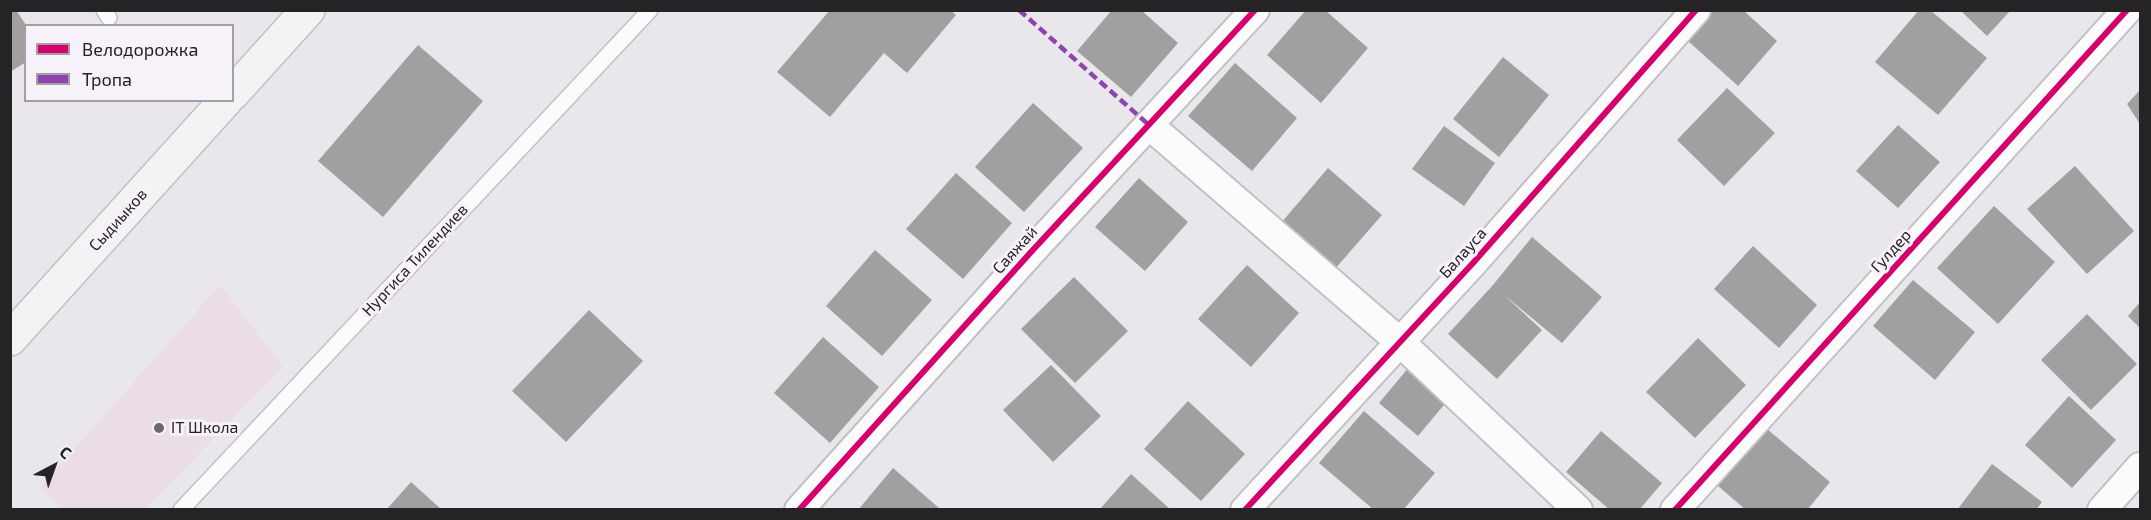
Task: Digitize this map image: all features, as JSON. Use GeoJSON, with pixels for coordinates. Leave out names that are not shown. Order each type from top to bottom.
{"type":"FeatureCollection","features":[{"type":"Feature","properties":{"kind":"street"},"geometry":{"type":"LineString","coordinates":[[234,92],[308,10]]}},
{"type":"Feature","properties":{"kind":"street","name":"Саяжай"},"geometry":{"type":"LineString","coordinates":[[799,510],[1031,252],[1255,10]]}},
{"type":"Feature","properties":{"kind":"street","name":"Балауса"},"geometry":{"type":"LineString","coordinates":[[1245,510],[1400,342],[1696,10]]}},
{"type":"Feature","properties":{"kind":"street","name":"Гулдер"},"geometry":{"type":"LineString","coordinates":[[1675,510],[2127,10]]}},
{"type":"Feature","properties":{"kind":"street","name":"Сыдиыков"},"geometry":{"type":"LineString","coordinates":[[10,339],[224,102]]}},
{"type":"Feature","properties":{"kind":"street"},"geometry":{"type":"LineString","coordinates":[[1149,125],[1400,342],[1578,510]]}},
{"type":"Feature","properties":{"kind":"street"},"geometry":{"type":"LineString","coordinates":[[2102,510],[2140,467]]}},
{"type":"Feature","properties":{"kind":"lane","name":"Нургиса Тилендиев"},"geometry":{"type":"LineString","coordinates":[[181,510],[650,10]]}},
{"type":"Feature","properties":{"kind":"shaded area","name":"IT Школа"},"geometry":{"type":"Polygon","coordinates":[[[220,285],[283,367],[145,509],[61,509],[40,488],[220,285]]]}},
{"type":"Feature","properties":{"kind":"building"},"geometry":{"type":"Polygon","coordinates":[[[10,10],[16,10],[25,24],[24,63],[10,72],[10,10]]]}},
{"type":"Feature","properties":{"kind":"building"},"geometry":{"type":"Polygon","coordinates":[[[830,10],[950,10],[956,15],[907,73],[884,53],[830,117],[777,72],[830,10]]]}},
{"type":"Feature","properties":{"kind":"building"},"geometry":{"type":"Polygon","coordinates":[[[1112,10],[1141,10],[1178,43],[1131,97],[1077,51],[1112,10]]]}},
{"type":"Feature","properties":{"kind":"building"},"geometry":{"type":"Polygon","coordinates":[[[1306,10],[1325,10],[1368,48],[1321,103],[1267,55],[1306,10]]]}},
{"type":"Feature","properties":{"kind":"building"},"geometry":{"type":"Polygon","coordinates":[[[1714,10],[1743,10],[1777,41],[1738,86],[1687,40],[1714,10]]]}},
{"type":"Feature","properties":{"kind":"building"},"geometry":{"type":"Polygon","coordinates":[[[1919,10],[1930,10],[1987,58],[1938,115],[1875,62],[1919,10]]]}},
{"type":"Feature","properties":{"kind":"building"},"geometry":{"type":"Polygon","coordinates":[[[1960,10],[2011,10],[1987,36],[1960,10]]]}},
{"type":"Feature","properties":{"kind":"building"},"geometry":{"type":"Polygon","coordinates":[[[418,45],[483,101],[383,217],[318,161],[418,45]]]}},
{"type":"Feature","properties":{"kind":"building"},"geometry":{"type":"Polygon","coordinates":[[[1503,57],[1549,95],[1499,157],[1453,119],[1503,57]]]}},
{"type":"Feature","properties":{"kind":"building"},"geometry":{"type":"Polygon","coordinates":[[[1235,63],[1297,118],[1252,171],[1188,116],[1235,63]]]}},
{"type":"Feature","properties":{"kind":"building"},"geometry":{"type":"Polygon","coordinates":[[[1727,88],[1775,133],[1724,186],[1677,140],[1727,88]]]}},
{"type":"Feature","properties":{"kind":"building"},"geometry":{"type":"Polygon","coordinates":[[[2140,90],[2140,124],[2127,104],[2140,90]]]}},
{"type":"Feature","properties":{"kind":"building"},"geometry":{"type":"Polygon","coordinates":[[[1033,103],[1083,148],[1024,212],[975,167],[1033,103]]]}},
{"type":"Feature","properties":{"kind":"building"},"geometry":{"type":"Polygon","coordinates":[[[1898,125],[1940,162],[1898,208],[1856,171],[1898,125]]]}},
{"type":"Feature","properties":{"kind":"building"},"geometry":{"type":"Polygon","coordinates":[[[1444,126],[1495,163],[1464,206],[1412,169],[1444,126]]]}},
{"type":"Feature","properties":{"kind":"building"},"geometry":{"type":"Polygon","coordinates":[[[2075,166],[2134,231],[2087,274],[2027,209],[2075,166]]]}},
{"type":"Feature","properties":{"kind":"building"},"geometry":{"type":"Polygon","coordinates":[[[1328,168],[1382,215],[1334,270],[1281,223],[1328,168]]]}},
{"type":"Feature","properties":{"kind":"building"},"geometry":{"type":"Polygon","coordinates":[[[956,173],[1012,223],[963,279],[906,229],[956,173]]]}},
{"type":"Feature","properties":{"kind":"building"},"geometry":{"type":"Polygon","coordinates":[[[1139,178],[1188,222],[1145,271],[1095,227],[1139,178]]]}},
{"type":"Feature","properties":{"kind":"building"},"geometry":{"type":"Polygon","coordinates":[[[1994,206],[2055,262],[1998,324],[1937,268],[1994,206]]]}},
{"type":"Feature","properties":{"kind":"building"},"geometry":{"type":"Polygon","coordinates":[[[1532,237],[1602,297],[1562,343],[1503,294],[1542,330],[1497,379],[1448,334],[1493,285],[1532,237]]]}},
{"type":"Feature","properties":{"kind":"building"},"geometry":{"type":"Polygon","coordinates":[[[1753,246],[1817,305],[1779,348],[1714,289],[1753,246]]]}},
{"type":"Feature","properties":{"kind":"building"},"geometry":{"type":"Polygon","coordinates":[[[875,250],[932,300],[882,356],[826,306],[875,250]]]}},
{"type":"Feature","properties":{"kind":"building"},"geometry":{"type":"Polygon","coordinates":[[[1247,265],[1299,313],[1251,367],[1198,319],[1247,265]]]}},
{"type":"Feature","properties":{"kind":"building"},"geometry":{"type":"Polygon","coordinates":[[[1074,277],[1128,331],[1075,383],[1021,329],[1074,277]]]}},
{"type":"Feature","properties":{"kind":"building"},"geometry":{"type":"Polygon","coordinates":[[[1913,280],[1975,332],[1935,380],[1873,326],[1913,280]]]}},
{"type":"Feature","properties":{"kind":"building"},"geometry":{"type":"Polygon","coordinates":[[[2140,302],[2140,328],[2128,316],[2140,302]]]}},
{"type":"Feature","properties":{"kind":"building"},"geometry":{"type":"Polygon","coordinates":[[[589,310],[643,361],[566,442],[512,391],[589,310]]]}},
{"type":"Feature","properties":{"kind":"building"},"geometry":{"type":"Polygon","coordinates":[[[2087,314],[2137,364],[2091,410],[2041,360],[2087,314]]]}},
{"type":"Feature","properties":{"kind":"building"},"geometry":{"type":"Polygon","coordinates":[[[823,337],[879,387],[830,443],[774,393],[823,337]]]}},
{"type":"Feature","properties":{"kind":"building"},"geometry":{"type":"Polygon","coordinates":[[[1698,338],[1746,385],[1695,438],[1646,392],[1698,338]]]}},
{"type":"Feature","properties":{"kind":"building"},"geometry":{"type":"Polygon","coordinates":[[[1051,365],[1101,416],[1053,462],[1003,410],[1051,365]]]}},
{"type":"Feature","properties":{"kind":"building"},"geometry":{"type":"Polygon","coordinates":[[[1409,367],[1448,400],[1418,436],[1379,403],[1409,367]]]}},
{"type":"Feature","properties":{"kind":"building"},"geometry":{"type":"Polygon","coordinates":[[[2069,396],[2116,440],[2072,488],[2025,445],[2069,396]]]}},
{"type":"Feature","properties":{"kind":"building"},"geometry":{"type":"Polygon","coordinates":[[[1188,401],[1245,454],[1201,501],[1144,449],[1188,401]]]}},
{"type":"Feature","properties":{"kind":"building"},"geometry":{"type":"Polygon","coordinates":[[[1364,411],[1435,473],[1403,510],[1374,510],[1319,463],[1364,411]]]}},
{"type":"Feature","properties":{"kind":"building"},"geometry":{"type":"Polygon","coordinates":[[[1767,429],[1830,482],[1807,510],[1746,510],[1718,486],[1767,429]]]}},
{"type":"Feature","properties":{"kind":"building"},"geometry":{"type":"Polygon","coordinates":[[[1601,431],[1662,483],[1639,510],[1610,510],[1566,472],[1601,431]]]}},
{"type":"Feature","properties":{"kind":"building"},"geometry":{"type":"Polygon","coordinates":[[[1992,464],[2042,502],[2036,510],[1957,510],[1992,464]]]}},
{"type":"Feature","properties":{"kind":"building"},"geometry":{"type":"Polygon","coordinates":[[[893,468],[939,508],[937,510],[858,510],[893,468]]]}},
{"type":"Feature","properties":{"kind":"building"},"geometry":{"type":"Polygon","coordinates":[[[1131,474],[1171,510],[1099,510],[1131,474]]]}},
{"type":"Feature","properties":{"kind":"building"},"geometry":{"type":"Polygon","coordinates":[[[411,482],[442,510],[386,510],[411,482]]]}},
{"type":"Feature","properties":{"kind":"marked path"},"geometry":{"type":"LineString","coordinates":[[1019,10],[1149,125]]}},
{"type":"Feature","properties":{"kind":"cycle path"},"geometry":{"type":"LineString","coordinates":[[799,510],[1031,252],[1255,10]]}},
{"type":"Feature","properties":{"kind":"cycle path"},"geometry":{"type":"LineString","coordinates":[[1245,510],[1473,263],[1696,10]]}},
{"type":"Feature","properties":{"kind":"cycle path"},"geometry":{"type":"LineString","coordinates":[[1675,510],[2127,10]]}},
{"type":"Feature","properties":{"kind":"place","name":"IT Школа"},"geometry":{"type":"Point","coordinates":[159,428]}}]}
